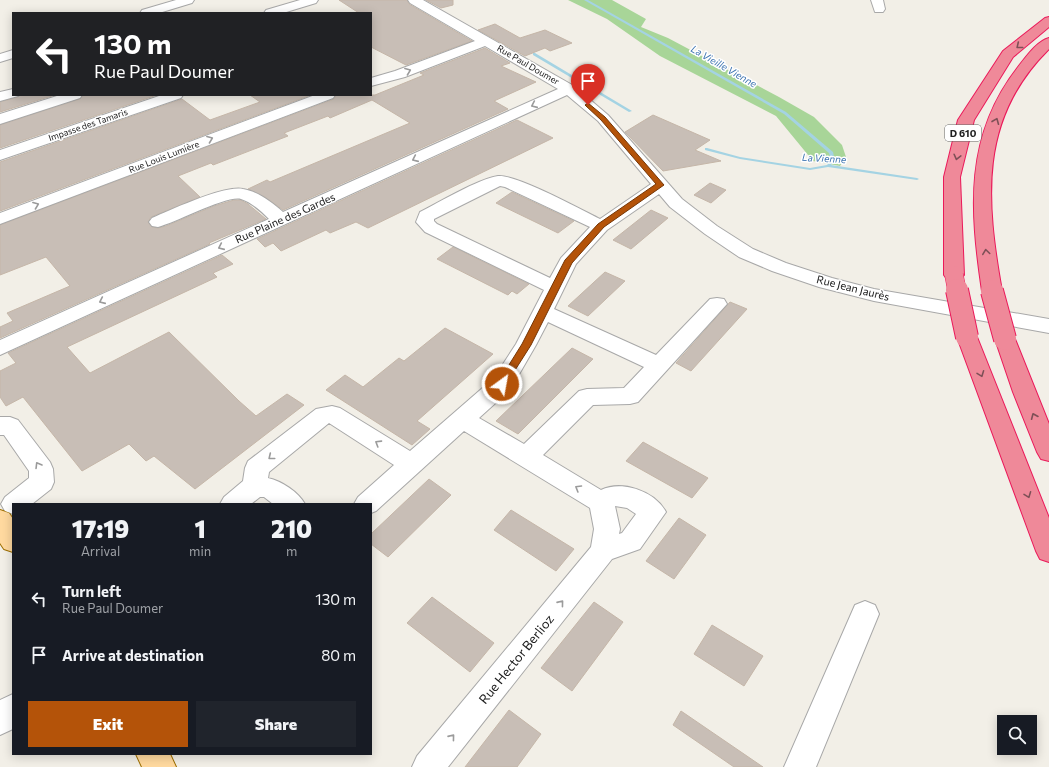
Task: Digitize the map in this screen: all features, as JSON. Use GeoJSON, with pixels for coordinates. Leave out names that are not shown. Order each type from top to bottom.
{"type":"FeatureCollection","features":[{"type":"Feature","properties":{"kind":"highway","name":"D 610"},"geometry":{"type":"LineString","coordinates":[[1049,21],[1008,54],[966,120],[952,177],[954,275],[967,337],[1049,551]]}},
{"type":"Feature","properties":{"kind":"highway","name":"D 610"},"geometry":{"type":"LineString","coordinates":[[1049,42],[1029,62],[1014,82],[1002,105],[992,130],[986,158],[982,214],[985,250],[992,291],[1005,339],[1024,392],[1049,452]]}},
{"type":"Feature","properties":{"kind":"main road"},"geometry":{"type":"LineString","coordinates":[[0,521],[12,539]]}},
{"type":"Feature","properties":{"kind":"main road"},"geometry":{"type":"LineString","coordinates":[[153,755],[160,767]]}},
{"type":"Feature","properties":{"kind":"street"},"geometry":{"type":"LineString","coordinates":[[149,12],[188,0]]}},
{"type":"Feature","properties":{"kind":"street"},"geometry":{"type":"LineString","coordinates":[[273,12],[312,0]]}},
{"type":"Feature","properties":{"kind":"street","name":"Rue Paul Doumer"},"geometry":{"type":"LineString","coordinates":[[414,0],[569,89],[603,118],[676,203]]}},
{"type":"Feature","properties":{"kind":"street"},"geometry":{"type":"LineString","coordinates":[[372,82],[400,74],[486,41]]}},
{"type":"Feature","properties":{"kind":"street"},"geometry":{"type":"LineString","coordinates":[[0,58],[12,54]]}},
{"type":"Feature","properties":{"kind":"street","name":"Rue Plaine des Gardes"},"geometry":{"type":"LineString","coordinates":[[0,348],[569,89]]}},
{"type":"Feature","properties":{"kind":"street"},"geometry":{"type":"LineString","coordinates":[[0,97],[12,93]]}},
{"type":"Feature","properties":{"kind":"street"},"geometry":{"type":"LineString","coordinates":[[0,119],[72,96]]}},
{"type":"Feature","properties":{"kind":"street","name":"Impasse des Tamaris"},"geometry":{"type":"LineString","coordinates":[[0,155],[173,96]]}},
{"type":"Feature","properties":{"kind":"street","name":"Rue Louis Lumière"},"geometry":{"type":"LineString","coordinates":[[0,219],[325,96]]}},
{"type":"Feature","properties":{"kind":"street"},"geometry":{"type":"LineString","coordinates":[[555,288],[431,228],[425,222],[426,216],[489,184],[499,181],[509,182],[601,226]]}},
{"type":"Feature","properties":{"kind":"street"},"geometry":{"type":"LineString","coordinates":[[368,503],[502,384],[544,312],[568,262],[601,226],[660,185]]}},
{"type":"Feature","properties":{"kind":"street"},"geometry":{"type":"LineString","coordinates":[[158,222],[202,204],[237,193],[243,193],[250,196],[281,220]]}},
{"type":"Feature","properties":{"kind":"street","name":"Rue Jean Jaurès"},"geometry":{"type":"LineString","coordinates":[[676,203],[706,226],[746,253],[779,267],[806,276],[874,295],[1049,326]]}},
{"type":"Feature","properties":{"kind":"street"},"geometry":{"type":"LineString","coordinates":[[526,457],[587,398],[630,396],[717,304]]}},
{"type":"Feature","properties":{"kind":"street"},"geometry":{"type":"LineString","coordinates":[[544,312],[659,365]]}},
{"type":"Feature","properties":{"kind":"street"},"geometry":{"type":"LineString","coordinates":[[256,486],[257,468],[324,415],[332,414],[411,464]]}},
{"type":"Feature","properties":{"kind":"street"},"geometry":{"type":"LineString","coordinates":[[462,419],[601,502],[607,529],[604,551],[631,541],[653,512],[632,498],[612,496],[601,502]]}},
{"type":"Feature","properties":{"kind":"street"},"geometry":{"type":"LineString","coordinates":[[0,426],[10,426],[41,469],[42,482],[15,503]]}},
{"type":"Feature","properties":{"kind":"street"},"geometry":{"type":"LineString","coordinates":[[234,503],[256,486],[270,488],[291,503]]}},
{"type":"Feature","properties":{"kind":"street"},"geometry":{"type":"LineString","coordinates":[[0,515],[12,506]]}},
{"type":"Feature","properties":{"kind":"street","name":"Rue Hector Berlioz"},"geometry":{"type":"LineString","coordinates":[[428,767],[604,551]]}},
{"type":"Feature","properties":{"kind":"street"},"geometry":{"type":"LineString","coordinates":[[800,767],[866,614]]}},
{"type":"Feature","properties":{"kind":"street"},"geometry":{"type":"LineString","coordinates":[[0,720],[12,710]]}},
{"type":"Feature","properties":{"kind":"green space"},"geometry":{"type":"Polygon","coordinates":[[[568,0],[612,0],[646,19],[641,27],[668,38],[814,117],[842,145],[846,157],[840,166],[813,161],[776,116],[660,56],[607,19],[568,0]]]}},
{"type":"Feature","properties":{"kind":"building"},"geometry":{"type":"Polygon","coordinates":[[[339,0],[407,0],[409,4],[472,41],[406,65],[372,48],[372,12],[357,12],[339,0]]]}},
{"type":"Feature","properties":{"kind":"building"},"geometry":{"type":"Polygon","coordinates":[[[426,0],[453,0],[453,5],[441,8],[426,0]]]}},
{"type":"Feature","properties":{"kind":"building"},"geometry":{"type":"Polygon","coordinates":[[[495,24],[520,38],[545,30],[572,43],[550,51],[545,48],[525,56],[478,30],[495,24]]]}},
{"type":"Feature","properties":{"kind":"building"},"geometry":{"type":"Polygon","coordinates":[[[485,48],[510,63],[501,66],[536,82],[494,101],[508,109],[283,210],[265,197],[248,189],[267,180],[270,182],[410,123],[372,100],[330,118],[328,116],[284,133],[288,136],[213,165],[211,163],[178,176],[200,197],[151,217],[148,222],[152,227],[158,228],[166,226],[214,206],[234,200],[241,200],[248,204],[266,219],[209,243],[210,244],[0,338],[0,327],[13,321],[7,313],[70,286],[46,257],[0,275],[0,225],[334,99],[336,96],[372,96],[424,75],[420,73],[485,48]]]}},
{"type":"Feature","properties":{"kind":"building"},"geometry":{"type":"Polygon","coordinates":[[[52,96],[0,112],[0,102],[18,97],[52,96]]]}},
{"type":"Feature","properties":{"kind":"building"},"geometry":{"type":"Polygon","coordinates":[[[82,96],[154,96],[0,148],[0,125],[80,99],[82,96]]]}},
{"type":"Feature","properties":{"kind":"building"},"geometry":{"type":"Polygon","coordinates":[[[251,96],[308,96],[0,211],[0,162],[182,99],[210,120],[260,102],[251,96]]]}},
{"type":"Feature","properties":{"kind":"building"},"geometry":{"type":"Polygon","coordinates":[[[653,115],[710,140],[695,150],[721,161],[663,171],[625,132],[653,115]]]}},
{"type":"Feature","properties":{"kind":"building"},"geometry":{"type":"Polygon","coordinates":[[[517,120],[553,138],[368,228],[356,222],[330,233],[326,230],[281,251],[273,243],[265,247],[257,239],[517,120]]]}},
{"type":"Feature","properties":{"kind":"building"},"geometry":{"type":"Polygon","coordinates":[[[710,183],[726,190],[711,203],[694,195],[710,183]]]}},
{"type":"Feature","properties":{"kind":"building"},"geometry":{"type":"Polygon","coordinates":[[[512,192],[574,221],[558,233],[496,203],[512,192]]]}},
{"type":"Feature","properties":{"kind":"building"},"geometry":{"type":"Polygon","coordinates":[[[651,210],[668,218],[631,249],[613,240],[651,210]]]}},
{"type":"Feature","properties":{"kind":"building"},"geometry":{"type":"Polygon","coordinates":[[[453,247],[529,284],[517,294],[512,291],[508,295],[437,259],[453,247]]]}},
{"type":"Feature","properties":{"kind":"building"},"geometry":{"type":"Polygon","coordinates":[[[222,255],[233,264],[213,273],[217,277],[67,347],[90,373],[169,332],[256,416],[287,394],[304,405],[195,489],[154,456],[146,461],[129,444],[82,471],[23,397],[6,406],[0,397],[0,371],[16,363],[8,353],[222,255]]]}},
{"type":"Feature","properties":{"kind":"building"},"geometry":{"type":"Polygon","coordinates":[[[605,272],[625,281],[588,316],[568,306],[605,272]]]}},
{"type":"Feature","properties":{"kind":"building"},"geometry":{"type":"Polygon","coordinates":[[[730,302],[747,309],[691,371],[676,363],[730,302]]]}},
{"type":"Feature","properties":{"kind":"building"},"geometry":{"type":"Polygon","coordinates":[[[445,328],[493,354],[417,421],[430,429],[412,445],[326,390],[345,375],[363,387],[399,358],[404,361],[445,328]]]}},
{"type":"Feature","properties":{"kind":"building"},"geometry":{"type":"Polygon","coordinates":[[[572,348],[593,359],[518,434],[496,421],[572,348]]]}},
{"type":"Feature","properties":{"kind":"building"},"geometry":{"type":"Polygon","coordinates":[[[643,442],[708,478],[692,498],[626,461],[643,442]]]}},
{"type":"Feature","properties":{"kind":"building"},"geometry":{"type":"Polygon","coordinates":[[[429,479],[451,495],[388,557],[372,545],[372,533],[429,479]]]}},
{"type":"Feature","properties":{"kind":"building"},"geometry":{"type":"Polygon","coordinates":[[[511,510],[574,549],[556,571],[494,530],[511,510]]]}},
{"type":"Feature","properties":{"kind":"building"},"geometry":{"type":"Polygon","coordinates":[[[679,518],[706,535],[674,579],[646,561],[679,518]]]}},
{"type":"Feature","properties":{"kind":"building"},"geometry":{"type":"Polygon","coordinates":[[[432,597],[494,643],[470,672],[407,623],[432,597]]]}},
{"type":"Feature","properties":{"kind":"building"},"geometry":{"type":"Polygon","coordinates":[[[594,602],[623,622],[572,691],[541,668],[594,602]]]}},
{"type":"Feature","properties":{"kind":"building"},"geometry":{"type":"Polygon","coordinates":[[[712,625],[763,656],[744,686],[694,654],[712,625]]]}},
{"type":"Feature","properties":{"kind":"building"},"geometry":{"type":"Polygon","coordinates":[[[509,710],[541,734],[517,767],[465,767],[509,710]]]}},
{"type":"Feature","properties":{"kind":"building"},"geometry":{"type":"Polygon","coordinates":[[[681,711],[763,767],[734,767],[673,725],[681,711]]]}},
{"type":"Feature","properties":{"kind":"waterway","name":"La Vieille Vienne"},"geometry":{"type":"LineString","coordinates":[[586,0],[785,113],[831,153],[833,161],[828,166]]}},
{"type":"Feature","properties":{"kind":"waterway","name":"La Vienne"},"geometry":{"type":"LineString","coordinates":[[534,54],[630,111]]}},
{"type":"Feature","properties":{"kind":"waterway","name":"La Vienne"},"geometry":{"type":"LineString","coordinates":[[707,149],[740,158],[810,169],[828,166]]}},
{"type":"Feature","properties":{"kind":"waterway","name":"La Vienne"},"geometry":{"type":"LineString","coordinates":[[828,166],[917,179]]}},
{"type":"Feature","properties":{"kind":"route"},"geometry":{"type":"LineString","coordinates":[[502,384],[544,312],[568,262],[601,226],[660,185],[603,118],[588,105]]}}]}
